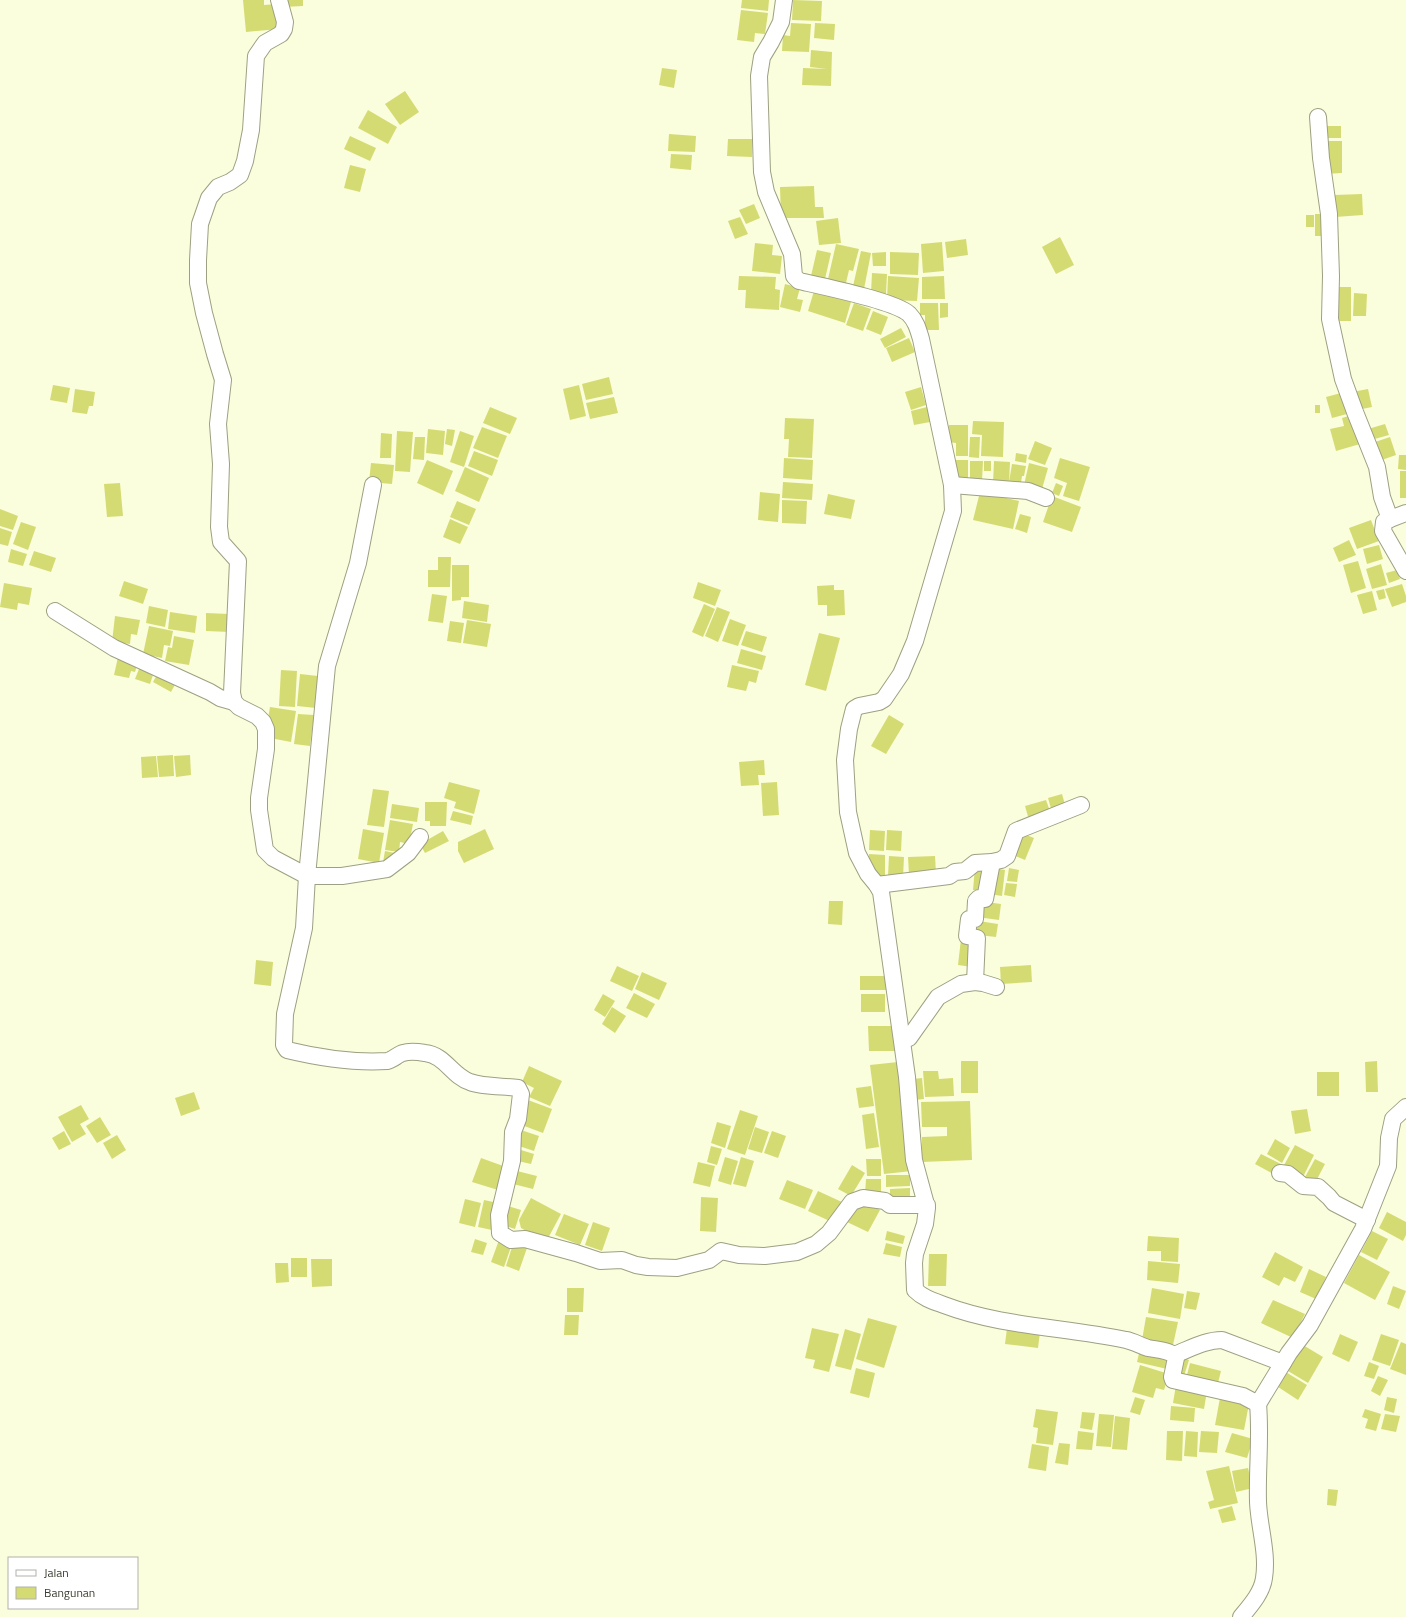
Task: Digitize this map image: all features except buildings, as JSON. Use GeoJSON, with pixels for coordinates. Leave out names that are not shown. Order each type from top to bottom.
{"type":"FeatureCollection","features":[{"type":"Feature","properties":{"kind":"street"},"geometry":{"type":"LineString","coordinates":[[234,702],[232,693],[238,561],[235,555],[221,542],[219,527],[221,464],[218,424],[223,380],[204,313],[198,283],[200,224],[209,198],[218,187],[230,182],[240,175],[245,161],[252,130],[256,56],[265,43],[281,34],[284,29],[285,22],[280,0]]}},
{"type":"Feature","properties":{"kind":"street"},"geometry":{"type":"LineString","coordinates":[[784,0],[781,22],[772,42],[762,57],[759,76],[762,172],[766,192],[792,254],[794,276],[799,281],[869,298],[898,308],[907,313],[915,321],[921,339],[952,486],[953,500],[951,518],[914,641],[901,674],[884,699],[879,702],[859,706],[854,709],[849,729],[845,760],[848,812],[857,853],[880,892],[907,1077],[914,1160],[927,1205],[928,1213],[915,1254],[914,1290],[920,1295],[965,1313],[1127,1340],[1174,1355],[1202,1343],[1213,1340],[1222,1340],[1283,1363]]}},
{"type":"Feature","properties":{"kind":"street"},"geometry":{"type":"LineString","coordinates":[[1318,118],[1321,158],[1329,214],[1331,276],[1330,319],[1343,379],[1377,467],[1382,497],[1390,520]]}},
{"type":"Feature","properties":{"kind":"street"},"geometry":{"type":"LineString","coordinates":[[374,485],[358,563],[327,666],[307,876],[304,928],[285,1014],[284,1045],[287,1050],[323,1058],[389,1061],[404,1052],[425,1053],[436,1055],[456,1074],[469,1082],[518,1088],[521,1094],[518,1119],[513,1132],[512,1161],[499,1215],[500,1233],[511,1240],[525,1239],[600,1261],[622,1260],[648,1267],[677,1268],[709,1260],[721,1251],[740,1256],[765,1256],[797,1252],[820,1241],[829,1233],[852,1202],[863,1198],[885,1201],[890,1205],[927,1205]]}},
{"type":"Feature","properties":{"kind":"street"},"geometry":{"type":"LineString","coordinates":[[952,486],[1028,491],[1046,498]]}},
{"type":"Feature","properties":{"kind":"street"},"geometry":{"type":"LineString","coordinates":[[1406,513],[1384,522],[1383,532],[1406,571]]}},
{"type":"Feature","properties":{"kind":"street"},"geometry":{"type":"LineString","coordinates":[[55,611],[114,648],[220,698],[234,702],[239,707],[257,716],[263,722],[266,729],[266,749],[259,798],[259,810],[265,850],[273,858],[307,876],[342,876],[387,869],[408,853],[420,837]]}},
{"type":"Feature","properties":{"kind":"street"},"geometry":{"type":"LineString","coordinates":[[877,885],[949,876],[955,872],[965,871],[975,862],[992,862],[1001,860],[1007,856],[1016,831],[1081,805]]}},
{"type":"Feature","properties":{"kind":"street"},"geometry":{"type":"LineString","coordinates":[[975,982],[977,938],[967,936],[969,918],[975,919],[976,901],[979,898],[985,899],[992,862]]}},
{"type":"Feature","properties":{"kind":"street"},"geometry":{"type":"LineString","coordinates":[[902,1040],[909,1038],[938,997],[961,984],[975,982],[996,987]]}},
{"type":"Feature","properties":{"kind":"street"},"geometry":{"type":"LineString","coordinates":[[1241,1617],[1260,1590],[1264,1579],[1265,1565],[1258,1502],[1260,1445],[1258,1404],[1283,1363],[1310,1325],[1367,1220],[1388,1166],[1389,1138],[1393,1119],[1406,1106]]}},
{"type":"Feature","properties":{"kind":"street"},"geometry":{"type":"LineString","coordinates":[[1280,1173],[1288,1174],[1303,1186],[1318,1187],[1334,1203],[1367,1220]]}},
{"type":"Feature","properties":{"kind":"street"},"geometry":{"type":"LineString","coordinates":[[1174,1355],[1176,1358],[1172,1377],[1173,1380],[1243,1396],[1258,1404]]}}]}
